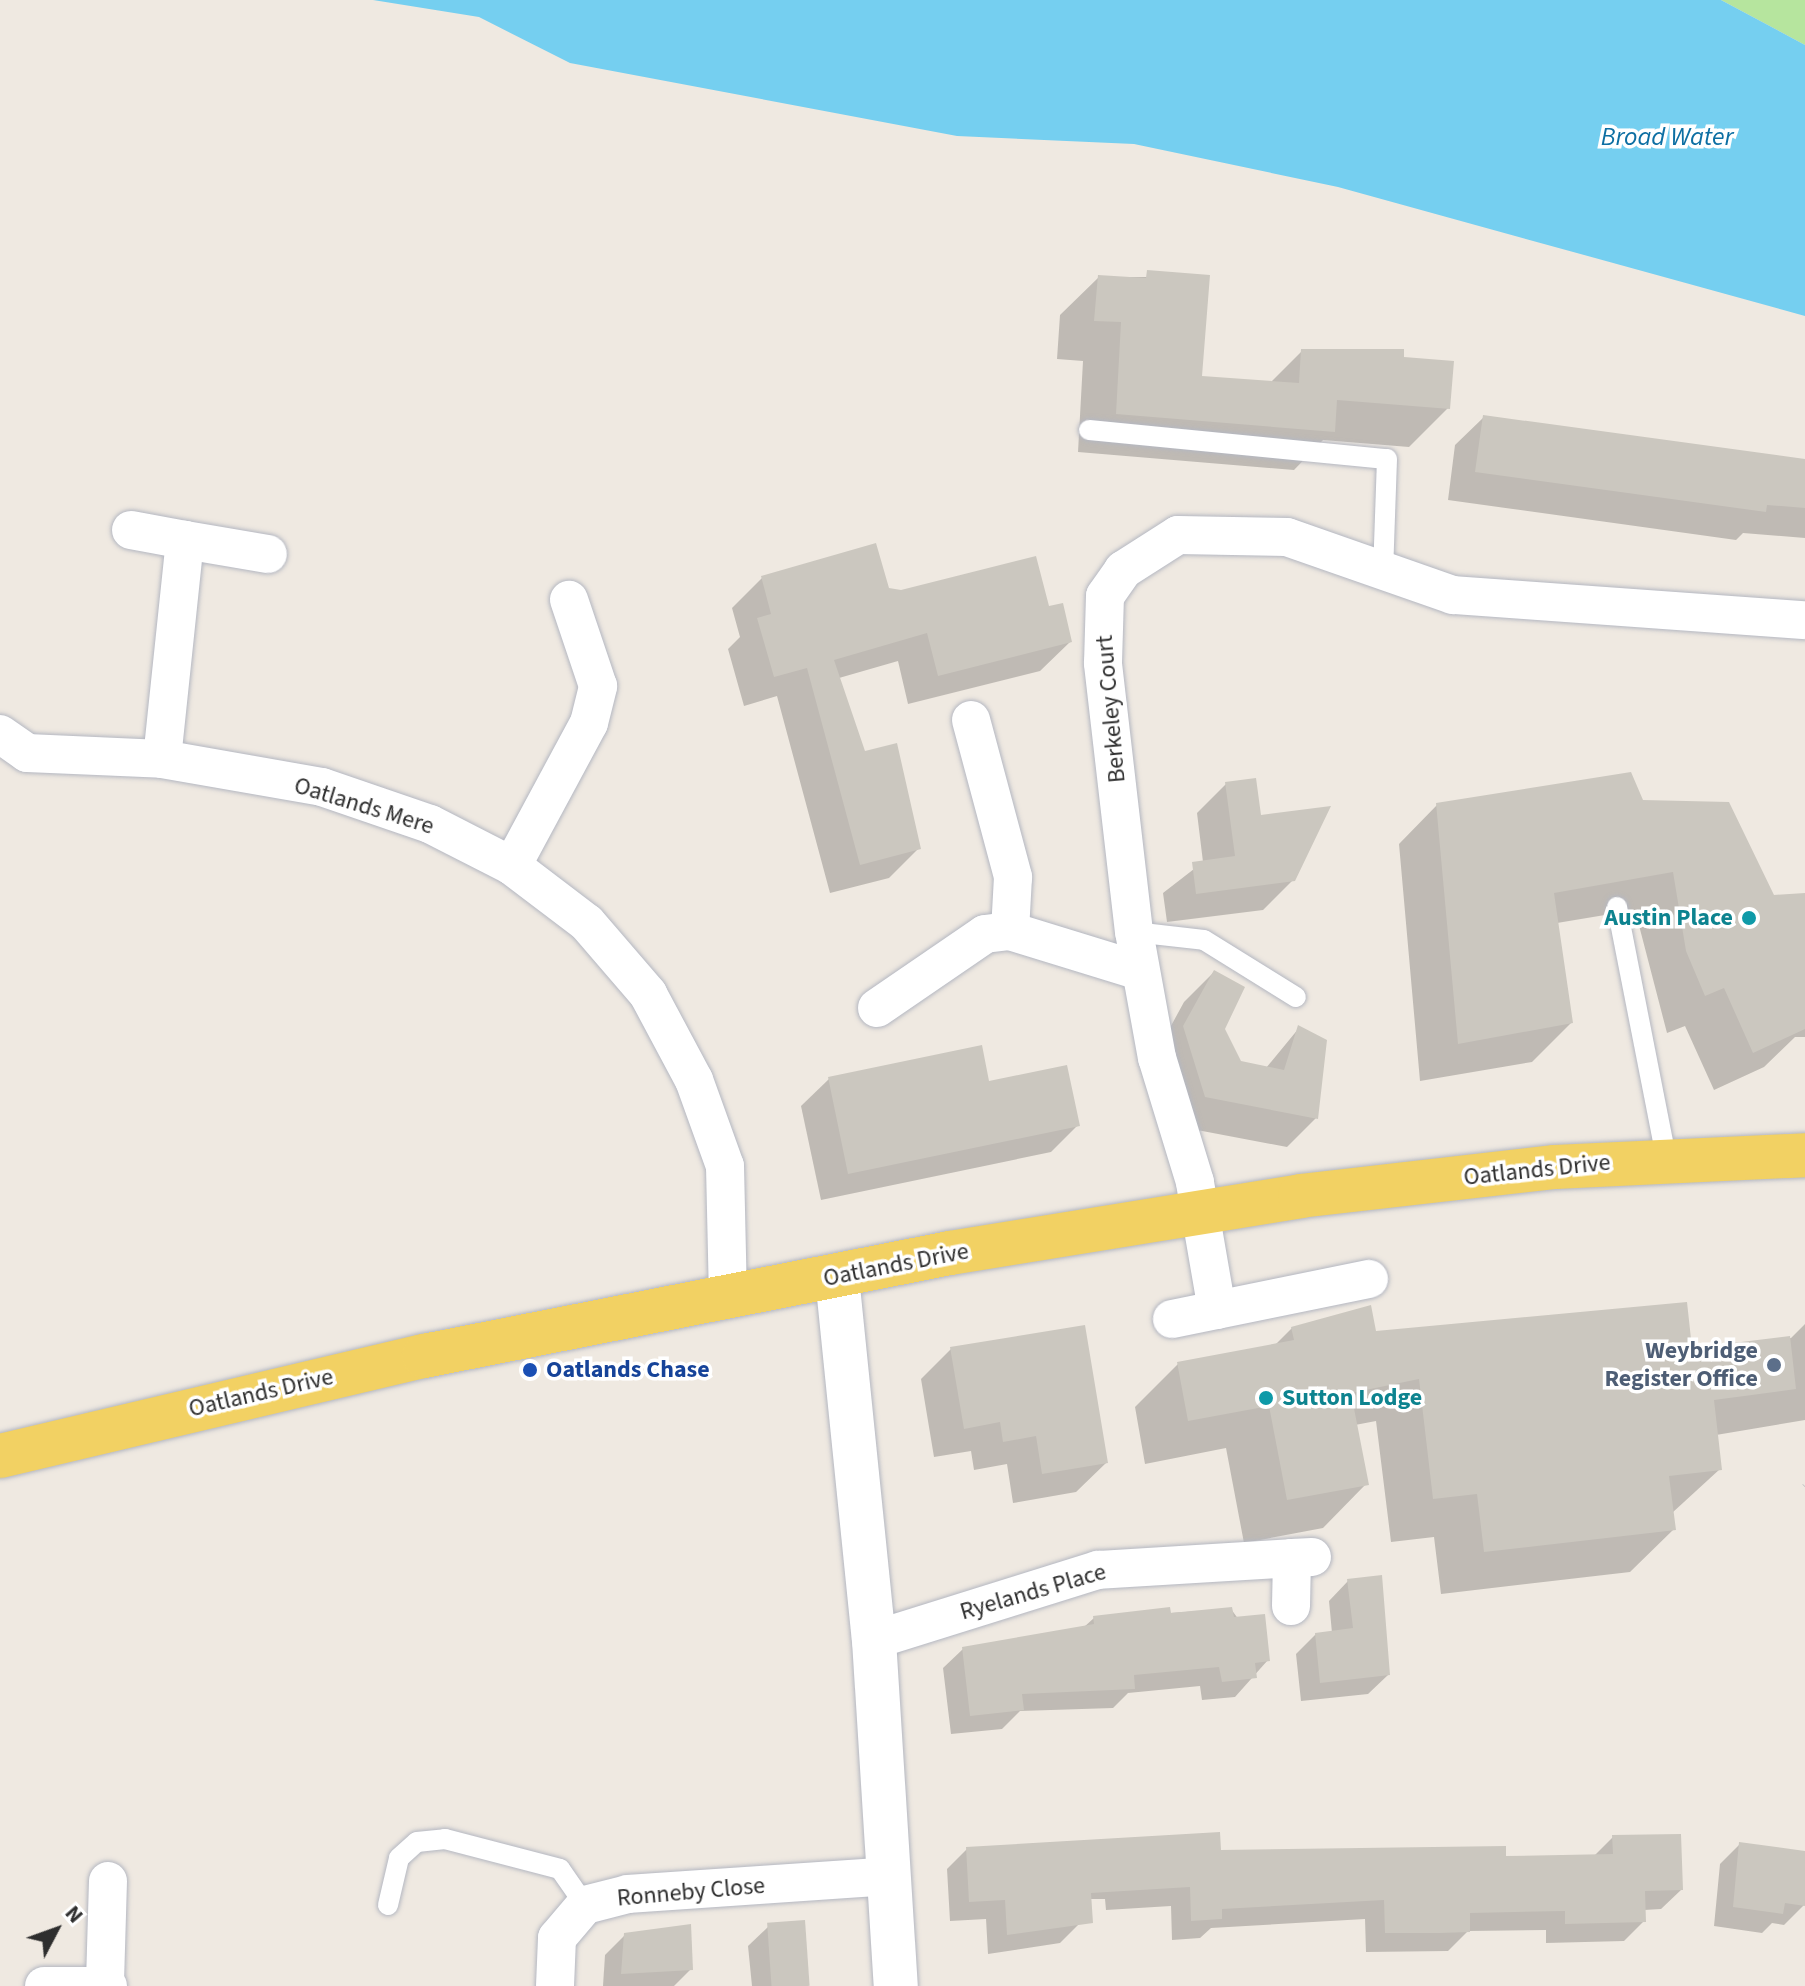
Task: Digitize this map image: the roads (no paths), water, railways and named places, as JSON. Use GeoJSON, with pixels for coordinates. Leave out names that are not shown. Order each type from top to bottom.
{"type":"FeatureCollection","features":[{"type":"Feature","properties":{"kind":"main road","name":"Oatlands Drive"},"geometry":{"type":"LineString","coordinates":[[0,1456],[424,1356],[837,1277],[1198,1213],[1666,1156],[1805,1155]]}},
{"type":"Feature","properties":{"kind":"street"},"geometry":{"type":"LineString","coordinates":[[131,530],[268,554]]}},
{"type":"Feature","properties":{"kind":"street","name":"Berkeley Court"},"geometry":{"type":"LineString","coordinates":[[1217,1310],[1198,1213],[1140,971],[1103,663],[1105,596],[1146,552],[1178,535],[1215,531],[1287,537],[1453,595],[1805,620]]}},
{"type":"Feature","properties":{"kind":"street"},"geometry":{"type":"LineString","coordinates":[[162,759],[185,540]]}},
{"type":"Feature","properties":{"kind":"street"},"geometry":{"type":"LineString","coordinates":[[512,866],[589,723],[598,686],[569,600]]}},
{"type":"Feature","properties":{"kind":"street"},"geometry":{"type":"LineString","coordinates":[[971,720],[1013,877],[1010,931]]}},
{"type":"Feature","properties":{"kind":"street","name":"Oatlands Mere"},"geometry":{"type":"LineString","coordinates":[[0,734],[27,753],[162,759],[322,787],[430,824],[512,866],[587,923],[648,994],[694,1080],[725,1166],[728,1298]]}},
{"type":"Feature","properties":{"kind":"street"},"geometry":{"type":"LineString","coordinates":[[877,1008],[985,934],[1010,931],[1140,971]]}},
{"type":"Feature","properties":{"kind":"street"},"geometry":{"type":"LineString","coordinates":[[837,1277],[874,1640],[896,1986]]}},
{"type":"Feature","properties":{"kind":"street"},"geometry":{"type":"LineString","coordinates":[[1172,1319],[1369,1279]]}},
{"type":"Feature","properties":{"kind":"street","name":"Ryelands Place"},"geometry":{"type":"LineString","coordinates":[[874,1640],[1098,1570],[1302,1558],[1291,1606]]}},
{"type":"Feature","properties":{"kind":"street","name":"Ronneby Close"},"geometry":{"type":"LineString","coordinates":[[555,1986],[557,1938],[585,1905],[628,1894],[889,1876]]}},
{"type":"Feature","properties":{"kind":"street"},"geometry":{"type":"LineString","coordinates":[[44,1986],[107,1984],[108,1881]]}},
{"type":"Feature","properties":{"kind":"lane"},"geometry":{"type":"LineString","coordinates":[[1089,430],[1387,459],[1383,573]]}},
{"type":"Feature","properties":{"kind":"lane"},"geometry":{"type":"LineString","coordinates":[[1617,907],[1666,1156]]}},
{"type":"Feature","properties":{"kind":"lane"},"geometry":{"type":"LineString","coordinates":[[1134,932],[1204,940],[1296,997]]}},
{"type":"Feature","properties":{"kind":"lane"},"geometry":{"type":"LineString","coordinates":[[388,1905],[399,1858],[417,1842],[445,1839],[560,1869],[585,1905]]}},
{"type":"Feature","properties":{"kind":"water","name":"Broad Water"},"geometry":{"type":"Polygon","coordinates":[[[373,0],[1721,0],[1805,45],[1805,316],[1338,187],[1134,144],[957,136],[570,63],[479,17],[373,0]]]}},
{"type":"Feature","properties":{"kind":"place","name":"Austin Place"},"geometry":{"type":"Point","coordinates":[1749,918]}},
{"type":"Feature","properties":{"kind":"place","name":"Weybridge Register Office"},"geometry":{"type":"Point","coordinates":[1774,1365]}},
{"type":"Feature","properties":{"kind":"place","name":"Oatlands Chase"},"geometry":{"type":"Point","coordinates":[530,1370]}},
{"type":"Feature","properties":{"kind":"place","name":"Sutton Lodge"},"geometry":{"type":"Point","coordinates":[1266,1398]}}]}
